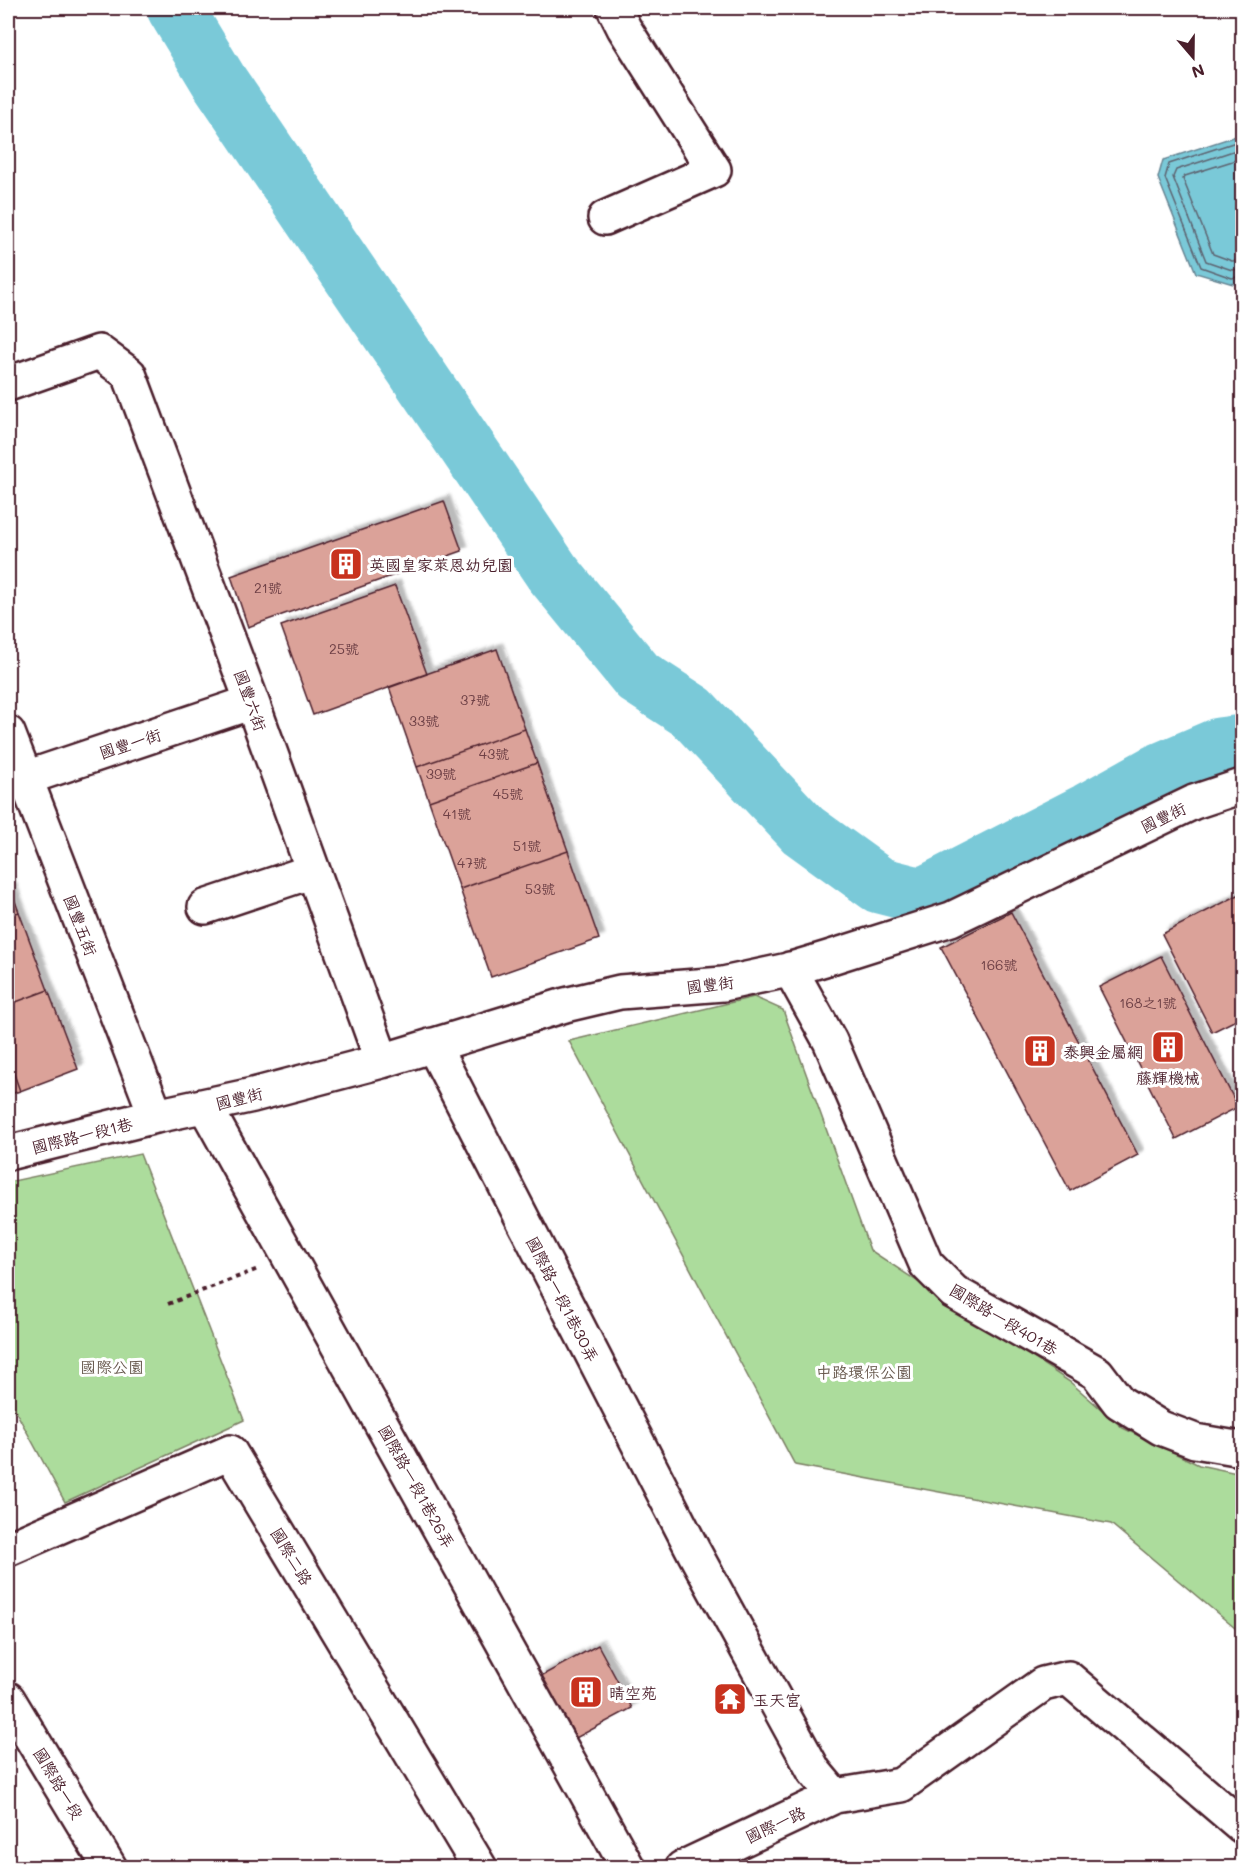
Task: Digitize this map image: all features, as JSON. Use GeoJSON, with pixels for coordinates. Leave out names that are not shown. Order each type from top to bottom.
{"type":"FeatureCollection","features":[{"type":"Feature","properties":{"kind":"street"},"geometry":{"type":"LineString","coordinates":[[605,218],[714,170],[624,28],[614,8]]}},
{"type":"Feature","properties":{"kind":"street","name":"國豐六街"},"geometry":{"type":"LineString","coordinates":[[10,375],[99,352],[129,374],[252,702],[382,1061]]}},
{"type":"Feature","properties":{"kind":"street","name":"國豐一街"},"geometry":{"type":"LineString","coordinates":[[16,781],[252,702]]}},
{"type":"Feature","properties":{"kind":"street","name":"國豐五街"},"geometry":{"type":"LineString","coordinates":[[8,733],[16,781],[156,1116]]}},
{"type":"Feature","properties":{"kind":"street","name":"國豐街"},"geometry":{"type":"LineString","coordinates":[[156,1116],[205,1106],[382,1061],[565,1005],[620,992],[723,984],[790,969],[951,919],[1194,802],[1242,786]]}},
{"type":"Feature","properties":{"kind":"street"},"geometry":{"type":"LineString","coordinates":[[205,907],[313,871]]}},
{"type":"Feature","properties":{"kind":"street","name":"國際路一段401巷"},"geometry":{"type":"LineString","coordinates":[[790,969],[830,1041],[926,1264],[954,1292],[1097,1373],[1119,1402],[1161,1428],[1195,1441],[1242,1449]]}},
{"type":"Feature","properties":{"kind":"street","name":"國際路一段1巷30弄"},"geometry":{"type":"LineString","coordinates":[[433,1045],[694,1552],[814,1771],[835,1796]]}},
{"type":"Feature","properties":{"kind":"street","name":"國際路一段1巷26弄"},"geometry":{"type":"LineString","coordinates":[[205,1106],[628,1868]]}},
{"type":"Feature","properties":{"kind":"street","name":"國際路一段1巷"},"geometry":{"type":"LineString","coordinates":[[8,1153],[156,1116]]}},
{"type":"Feature","properties":{"kind":"street","name":"國際二路"},"geometry":{"type":"LineString","coordinates":[[8,1549],[230,1452],[480,1868]]}},
{"type":"Feature","properties":{"kind":"street","name":"國際一路"},"geometry":{"type":"LineString","coordinates":[[682,1868],[835,1796],[901,1785],[1042,1684],[1068,1677],[1242,1826]]}},
{"type":"Feature","properties":{"kind":"street","name":"國際路一段"},"geometry":{"type":"LineString","coordinates":[[8,1699],[110,1868]]}},
{"type":"Feature","properties":{"kind":"path"},"geometry":{"type":"LineString","coordinates":[[168,1304],[290,1257]]}},
{"type":"Feature","properties":{"kind":"green space","name":"中路環保公園"},"geometry":{"type":"Polygon","coordinates":[[[754,997],[783,1010],[870,1250],[1070,1382],[1123,1428],[1199,1465],[1242,1474],[1242,1634],[1111,1524],[795,1465],[569,1041],[754,997]]]}},
{"type":"Feature","properties":{"kind":"green space","name":"國際公園"},"geometry":{"type":"Polygon","coordinates":[[[140,1154],[244,1420],[65,1502],[8,1397],[8,1182],[140,1154]]]}},
{"type":"Feature","properties":{"kind":"water"},"geometry":{"type":"Polygon","coordinates":[[[1242,134],[1242,282],[1233,284],[1196,273],[1158,178],[1163,160],[1242,134]]]}},
{"type":"Feature","properties":{"kind":"building","name":"英國皇家萊恩幼兒園"},"geometry":{"type":"Polygon","coordinates":[[[444,501],[462,551],[248,627],[231,576],[444,501]]]}},
{"type":"Feature","properties":{"kind":"building"},"geometry":{"type":"Polygon","coordinates":[[[395,586],[427,674],[313,715],[281,626],[395,586]]]}},
{"type":"Feature","properties":{"kind":"building"},"geometry":{"type":"Polygon","coordinates":[[[497,649],[525,729],[417,767],[389,687],[497,649]]]}},
{"type":"Feature","properties":{"kind":"building"},"geometry":{"type":"Polygon","coordinates":[[[525,729],[537,763],[429,801],[417,767],[525,729]]]}},
{"type":"Feature","properties":{"kind":"building"},"geometry":{"type":"Polygon","coordinates":[[[537,763],[568,851],[460,889],[429,801],[537,763]]]}},
{"type":"Feature","properties":{"kind":"building"},"geometry":{"type":"Polygon","coordinates":[[[568,851],[599,939],[491,977],[460,889],[568,851]]]}},
{"type":"Feature","properties":{"kind":"building"},"geometry":{"type":"Polygon","coordinates":[[[8,882],[19,912],[8,916],[8,882]]]}},
{"type":"Feature","properties":{"kind":"building"},"geometry":{"type":"Polygon","coordinates":[[[1242,893],[1242,1017],[1212,1032],[1162,934],[1242,893]]]}},
{"type":"Feature","properties":{"kind":"building"},"geometry":{"type":"Polygon","coordinates":[[[19,912],[48,990],[8,1005],[8,916],[19,912]]]}},
{"type":"Feature","properties":{"kind":"building","name":"泰興金屬網"},"geometry":{"type":"Polygon","coordinates":[[[1011,912],[1138,1155],[1070,1191],[941,947],[1011,912]]]}},
{"type":"Feature","properties":{"kind":"building","name":"藤輝機械"},"geometry":{"type":"Polygon","coordinates":[[[1161,956],[1238,1107],[1176,1139],[1099,987],[1161,956]]]}},
{"type":"Feature","properties":{"kind":"building"},"geometry":{"type":"Polygon","coordinates":[[[48,990],[78,1069],[20,1091],[8,1057],[8,1005],[48,990]]]}},
{"type":"Feature","properties":{"kind":"building"},"geometry":{"type":"Polygon","coordinates":[[[8,1057],[20,1091],[8,1095],[8,1057]]]}},
{"type":"Feature","properties":{"kind":"building","name":"晴空苑"},"geometry":{"type":"Polygon","coordinates":[[[598,1645],[632,1708],[574,1739],[539,1677],[598,1645]]]}},
{"type":"Feature","properties":{"kind":"waterway"},"geometry":{"type":"LineString","coordinates":[[175,8],[219,81],[552,572],[638,677],[692,712],[803,830],[879,885],[922,896],[1088,811],[1156,773],[1219,746],[1242,743]]}},
{"type":"Feature","properties":{"kind":"place","name":"英國皇家萊恩幼兒園"},"geometry":{"type":"Point","coordinates":[346,564]}},
{"type":"Feature","properties":{"kind":"place","name":"藤輝機械"},"geometry":{"type":"Point","coordinates":[1168,1047]}},
{"type":"Feature","properties":{"kind":"place","name":"泰興金屬網"},"geometry":{"type":"Point","coordinates":[1040,1051]}},
{"type":"Feature","properties":{"kind":"place","name":"晴空苑"},"geometry":{"type":"Point","coordinates":[586,1692]}},
{"type":"Feature","properties":{"kind":"place","name":"玉天宮"},"geometry":{"type":"Point","coordinates":[730,1699]}}]}
